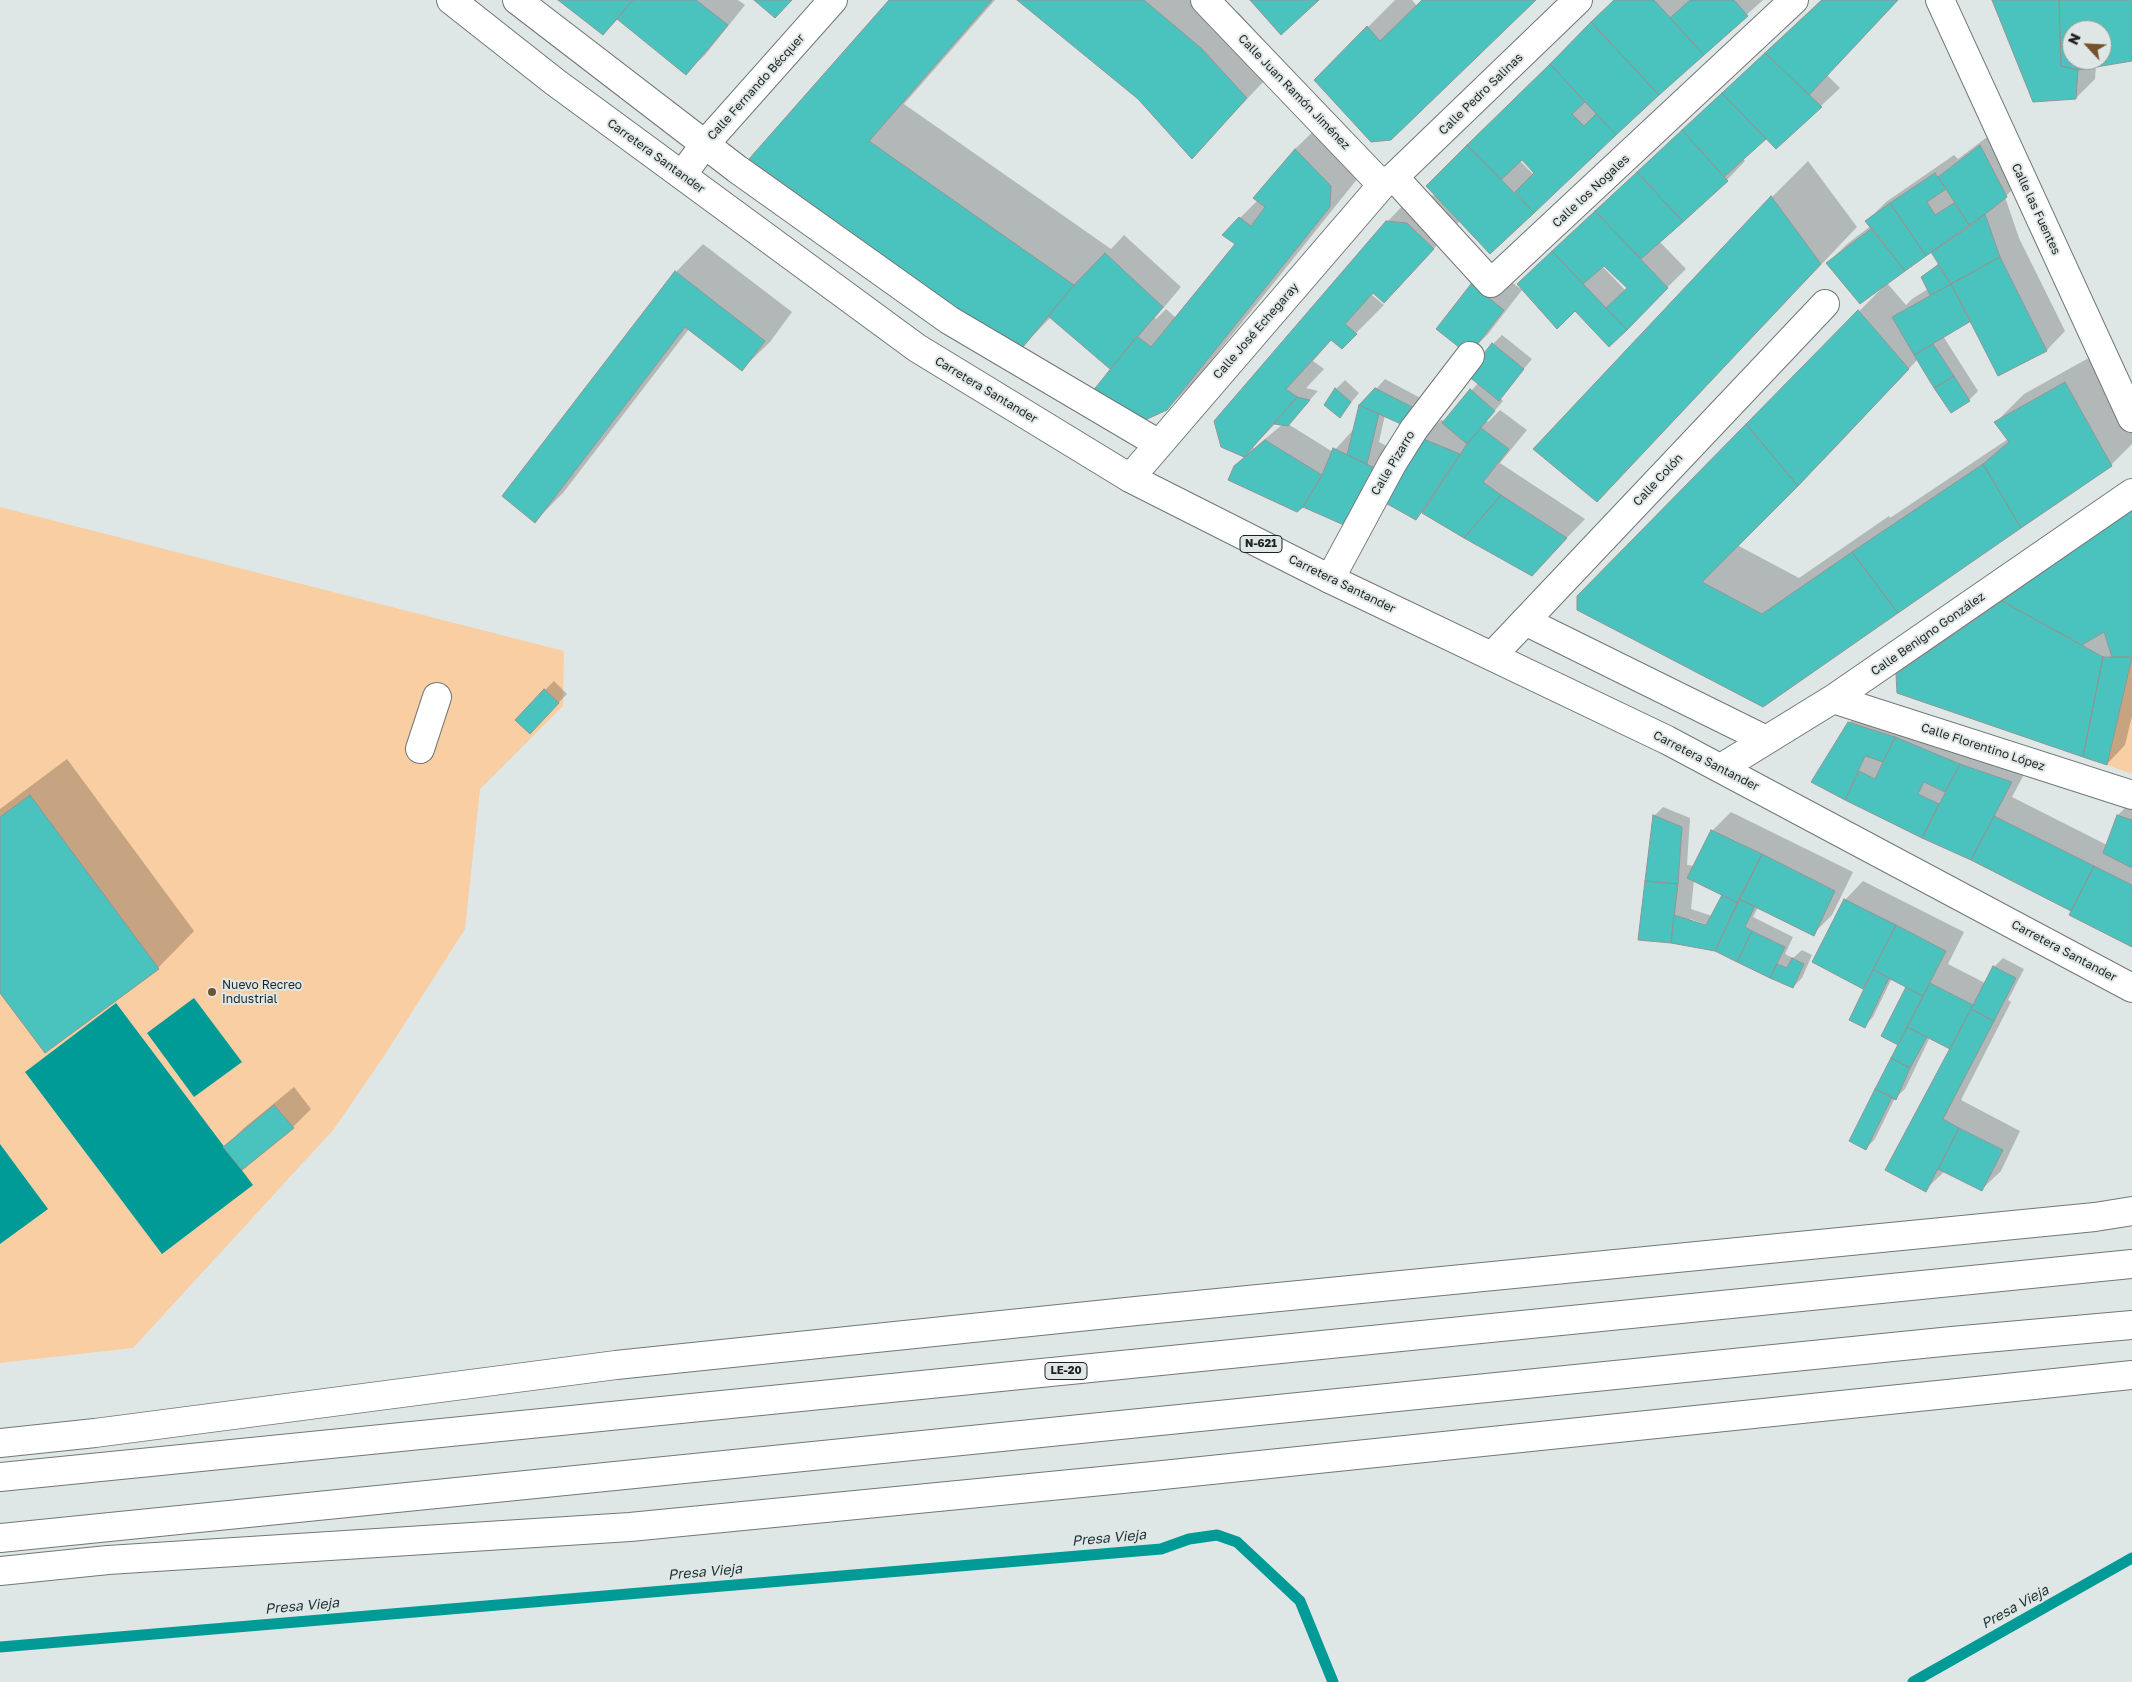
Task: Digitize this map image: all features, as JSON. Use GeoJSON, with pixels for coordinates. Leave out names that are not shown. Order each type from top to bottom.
{"type":"FeatureCollection","features":[{"type":"Feature","properties":{"kind":"main road","name":"Carretera Santander"},"geometry":{"type":"LineString","coordinates":[[451,0],[555,82],[917,348],[1130,478],[1330,579],[1720,768],[2132,988]]}},
{"type":"Feature","properties":{"kind":"main road"},"geometry":{"type":"LineString","coordinates":[[517,0],[736,169],[949,320],[1159,444]]}},
{"type":"Feature","properties":{"kind":"main road","name":"Calle Fernando Bécquer"},"geometry":{"type":"LineString","coordinates":[[682,175],[705,144],[833,0]]}},
{"type":"Feature","properties":{"kind":"main road","name":"Calle Pedro Salinas"},"geometry":{"type":"LineString","coordinates":[[1388,181],[1578,0]]}},
{"type":"Feature","properties":{"kind":"main road","name":"Calle los Nogales"},"geometry":{"type":"LineString","coordinates":[[1388,181],[1491,283],[1794,0]]}},
{"type":"Feature","properties":{"kind":"main road","name":"Calle las Fuentes"},"geometry":{"type":"LineString","coordinates":[[1940,0],[2132,418]]}},
{"type":"Feature","properties":{"kind":"main road","name":"Calle Juan Ramón Jiménez"},"geometry":{"type":"LineString","coordinates":[[1209,1],[1388,181]]}},
{"type":"Feature","properties":{"kind":"main road","name":"Calle José Echegaray"},"geometry":{"type":"LineString","coordinates":[[1130,478],[1388,181]]}},
{"type":"Feature","properties":{"kind":"main road","name":"Calle Colón"},"geometry":{"type":"LineString","coordinates":[[1492,656],[1825,304]]}},
{"type":"Feature","properties":{"kind":"main road","name":"Calle Pizarro"},"geometry":{"type":"LineString","coordinates":[[1330,579],[1392,464],[1414,429],[1470,356]]}},
{"type":"Feature","properties":{"kind":"main road","name":"Calle Benigno González"},"geometry":{"type":"LineString","coordinates":[[1720,768],[1833,699],[2132,493]]}},
{"type":"Feature","properties":{"kind":"main road"},"geometry":{"type":"LineString","coordinates":[[1525,621],[1766,740]]}},
{"type":"Feature","properties":{"kind":"main road"},"geometry":{"type":"LineString","coordinates":[[420,749],[437,697]]}},
{"type":"Feature","properties":{"kind":"main road","name":"Calle Florentino López"},"geometry":{"type":"LineString","coordinates":[[1833,699],[2132,796]]}},
{"type":"Feature","properties":{"kind":"main road"},"geometry":{"type":"LineString","coordinates":[[0,1443],[96,1433],[616,1365],[1136,1311],[2095,1217],[2132,1211]]}},
{"type":"Feature","properties":{"kind":"main road","name":"LE-20"},"geometry":{"type":"LineString","coordinates":[[0,1477],[2132,1264]]}},
{"type":"Feature","properties":{"kind":"main road"},"geometry":{"type":"LineString","coordinates":[[0,1538],[1952,1341],[2132,1325]]}},
{"type":"Feature","properties":{"kind":"main road"},"geometry":{"type":"LineString","coordinates":[[0,1571],[108,1560],[640,1526],[1173,1474],[2132,1374]]}},
{"type":"Feature","properties":{"kind":"shaded area","name":"Nuevo Recreo Industrial"},"geometry":{"type":"Polygon","coordinates":[[[0,507],[564,651],[563,706],[480,789],[465,929],[384,1056],[334,1129],[133,1348],[0,1363],[0,507]]]}},
{"type":"Feature","properties":{"kind":"shaded area"},"geometry":{"type":"Polygon","coordinates":[[[2132,657],[2132,774],[2107,765],[2132,657]]]}},
{"type":"Feature","properties":{"kind":"water"},"geometry":{"type":"Polygon","coordinates":[[[194,998],[242,1062],[194,1097],[147,1033],[194,998]]]}},
{"type":"Feature","properties":{"kind":"water"},"geometry":{"type":"Polygon","coordinates":[[[116,1003],[253,1185],[162,1254],[25,1072],[116,1003]]]}},
{"type":"Feature","properties":{"kind":"water"},"geometry":{"type":"Polygon","coordinates":[[[0,1144],[48,1209],[0,1244],[0,1144]]]}},
{"type":"Feature","properties":{"kind":"building"},"geometry":{"type":"Polygon","coordinates":[[[558,0],[633,0],[603,35],[558,0]]]}},
{"type":"Feature","properties":{"kind":"building"},"geometry":{"type":"Polygon","coordinates":[[[633,0],[696,0],[728,25],[686,75],[617,19],[633,0]]]}},
{"type":"Feature","properties":{"kind":"building"},"geometry":{"type":"Polygon","coordinates":[[[754,0],[792,0],[775,18],[754,0]]]}},
{"type":"Feature","properties":{"kind":"building"},"geometry":{"type":"Polygon","coordinates":[[[889,0],[992,0],[869,141],[1074,285],[1018,353],[749,159],[889,0]]]}},
{"type":"Feature","properties":{"kind":"building"},"geometry":{"type":"Polygon","coordinates":[[[1017,0],[1144,0],[1202,49],[1247,98],[1192,159],[1138,99],[1017,0]]]}},
{"type":"Feature","properties":{"kind":"building"},"geometry":{"type":"Polygon","coordinates":[[[1250,0],[1319,0],[1281,35],[1250,0]]]}},
{"type":"Feature","properties":{"kind":"building"},"geometry":{"type":"Polygon","coordinates":[[[1422,0],[1536,0],[1391,140],[1371,142],[1314,80],[1367,26],[1380,41],[1422,0]]]}},
{"type":"Feature","properties":{"kind":"building"},"geometry":{"type":"Polygon","coordinates":[[[1614,0],[1654,0],[1704,55],[1659,95],[1591,22],[1614,0]]]}},
{"type":"Feature","properties":{"kind":"building"},"geometry":{"type":"Polygon","coordinates":[[[1690,0],[1734,0],[1748,16],[1704,55],[1670,18],[1690,0]]]}},
{"type":"Feature","properties":{"kind":"building"},"geometry":{"type":"Polygon","coordinates":[[[1822,0],[1898,0],[1809,95],[1765,53],[1822,0]]]}},
{"type":"Feature","properties":{"kind":"building"},"geometry":{"type":"Polygon","coordinates":[[[1992,0],[2059,0],[2061,66],[2062,70],[2078,70],[2076,99],[2033,102],[1992,0]]]}},
{"type":"Feature","properties":{"kind":"building"},"geometry":{"type":"Polygon","coordinates":[[[2059,0],[2132,0],[2132,61],[2112,64],[2112,20],[2062,20],[2062,66],[2059,0]]]}},
{"type":"Feature","properties":{"kind":"building"},"geometry":{"type":"Polygon","coordinates":[[[1591,22],[1659,95],[1616,135],[1550,64],[1591,22]]]}},
{"type":"Feature","properties":{"kind":"building"},"geometry":{"type":"Polygon","coordinates":[[[1765,53],[1822,107],[1776,149],[1722,93],[1765,53]]]}},
{"type":"Feature","properties":{"kind":"building"},"geometry":{"type":"Polygon","coordinates":[[[1550,64],[1585,102],[1572,114],[1584,126],[1596,114],[1616,135],[1534,213],[1515,192],[1534,173],[1522,160],[1501,180],[1467,145],[1550,64]]]}},
{"type":"Feature","properties":{"kind":"building"},"geometry":{"type":"Polygon","coordinates":[[[1722,93],[1766,139],[1724,177],[1682,130],[1722,93]]]}},
{"type":"Feature","properties":{"kind":"building"},"geometry":{"type":"Polygon","coordinates":[[[1682,130],[1728,181],[1683,222],[1637,172],[1682,130]]]}},
{"type":"Feature","properties":{"kind":"building"},"geometry":{"type":"Polygon","coordinates":[[[1467,145],[1534,213],[1490,254],[1426,186],[1467,145]]]}},
{"type":"Feature","properties":{"kind":"building"},"geometry":{"type":"Polygon","coordinates":[[[1980,145],[2007,197],[1970,226],[1938,177],[1980,145]]]}},
{"type":"Feature","properties":{"kind":"building"},"geometry":{"type":"Polygon","coordinates":[[[1295,149],[1331,186],[1330,207],[1167,410],[1145,420],[1092,392],[1137,336],[1151,347],[1235,244],[1222,235],[1239,217],[1251,226],[1265,207],[1253,198],[1295,149]]]}},
{"type":"Feature","properties":{"kind":"building"},"geometry":{"type":"Polygon","coordinates":[[[1637,172],[1683,222],[1641,259],[1595,211],[1637,172]]]}},
{"type":"Feature","properties":{"kind":"building"},"geometry":{"type":"Polygon","coordinates":[[[1935,173],[1946,189],[1927,202],[1935,215],[1954,203],[1970,226],[1926,256],[1890,203],[1935,173]]]}},
{"type":"Feature","properties":{"kind":"building"},"geometry":{"type":"Polygon","coordinates":[[[1771,196],[1821,264],[1597,502],[1533,449],[1771,196]]]}},
{"type":"Feature","properties":{"kind":"building"},"geometry":{"type":"Polygon","coordinates":[[[1890,203],[1926,256],[1905,271],[1865,221],[1890,203]]]}},
{"type":"Feature","properties":{"kind":"building"},"geometry":{"type":"Polygon","coordinates":[[[1595,211],[1668,288],[1627,330],[1606,308],[1627,288],[1604,266],[1583,284],[1552,251],[1595,211]]]}},
{"type":"Feature","properties":{"kind":"building"},"geometry":{"type":"Polygon","coordinates":[[[1985,214],[2000,257],[1951,284],[1931,252],[1985,214]]]}},
{"type":"Feature","properties":{"kind":"building"},"geometry":{"type":"Polygon","coordinates":[[[1386,221],[1407,223],[1434,249],[1384,303],[1373,293],[1345,324],[1357,334],[1342,349],[1331,340],[1286,389],[1297,397],[1244,457],[1221,447],[1214,421],[1386,221]]]}},
{"type":"Feature","properties":{"kind":"building"},"geometry":{"type":"Polygon","coordinates":[[[1872,228],[1905,271],[1860,304],[1826,263],[1872,228]]]}},
{"type":"Feature","properties":{"kind":"building"},"geometry":{"type":"Polygon","coordinates":[[[1552,251],[1627,330],[1609,347],[1575,311],[1557,329],[1517,284],[1552,251]]]}},
{"type":"Feature","properties":{"kind":"building"},"geometry":{"type":"Polygon","coordinates":[[[1105,253],[1163,307],[1110,369],[1048,316],[1074,285],[1105,253]]]}},
{"type":"Feature","properties":{"kind":"building"},"geometry":{"type":"Polygon","coordinates":[[[2000,257],[2047,351],[1998,376],[1951,284],[2000,257]]]}},
{"type":"Feature","properties":{"kind":"building"},"geometry":{"type":"Polygon","coordinates":[[[1938,265],[1951,284],[1930,295],[1921,277],[1938,265]]]}},
{"type":"Feature","properties":{"kind":"building"},"geometry":{"type":"Polygon","coordinates":[[[675,271],[765,341],[742,371],[685,327],[535,523],[502,496],[675,271]]]}},
{"type":"Feature","properties":{"kind":"building"},"geometry":{"type":"Polygon","coordinates":[[[1471,284],[1504,310],[1469,355],[1436,329],[1471,284]]]}},
{"type":"Feature","properties":{"kind":"building"},"geometry":{"type":"Polygon","coordinates":[[[1951,284],[1971,321],[1914,355],[1892,317],[1951,284]]]}},
{"type":"Feature","properties":{"kind":"building"},"geometry":{"type":"Polygon","coordinates":[[[1858,310],[1909,369],[1798,486],[1746,424],[1858,310]]]}},
{"type":"Feature","properties":{"kind":"building"},"geometry":{"type":"Polygon","coordinates":[[[1492,343],[1524,369],[1499,401],[1467,375],[1492,343]]]}},
{"type":"Feature","properties":{"kind":"building"},"geometry":{"type":"Polygon","coordinates":[[[1933,344],[1954,376],[1934,388],[1914,355],[1933,344]]]}},
{"type":"Feature","properties":{"kind":"building"},"geometry":{"type":"Polygon","coordinates":[[[1954,376],[1970,401],[1951,413],[1934,388],[1954,376]]]}},
{"type":"Feature","properties":{"kind":"building"},"geometry":{"type":"Polygon","coordinates":[[[2065,382],[2112,466],[2021,528],[1983,464],[2009,442],[1994,422],[2065,382]]]}},
{"type":"Feature","properties":{"kind":"building"},"geometry":{"type":"Polygon","coordinates":[[[1335,388],[1351,402],[1340,418],[1324,405],[1335,388]]]}},
{"type":"Feature","properties":{"kind":"building"},"geometry":{"type":"Polygon","coordinates":[[[1375,388],[1416,409],[1403,425],[1359,405],[1375,388]]]}},
{"type":"Feature","properties":{"kind":"building"},"geometry":{"type":"Polygon","coordinates":[[[1470,389],[1495,411],[1467,444],[1442,423],[1470,389]]]}},
{"type":"Feature","properties":{"kind":"building"},"geometry":{"type":"Polygon","coordinates":[[[1297,397],[1310,400],[1288,426],[1274,424],[1297,397]]]}},
{"type":"Feature","properties":{"kind":"building"},"geometry":{"type":"Polygon","coordinates":[[[1359,405],[1379,414],[1367,464],[1347,455],[1359,405]]]}},
{"type":"Feature","properties":{"kind":"building"},"geometry":{"type":"Polygon","coordinates":[[[1746,424],[1798,486],[1702,582],[1762,614],[1852,552],[1898,613],[1763,707],[1577,610],[1577,596],[1746,424]]]}},
{"type":"Feature","properties":{"kind":"building"},"geometry":{"type":"Polygon","coordinates":[[[1481,428],[1509,449],[1483,482],[1501,495],[1464,538],[1422,513],[1467,444],[1481,428]]]}},
{"type":"Feature","properties":{"kind":"building"},"geometry":{"type":"Polygon","coordinates":[[[1421,438],[1460,454],[1416,520],[1382,501],[1421,438]]]}},
{"type":"Feature","properties":{"kind":"building"},"geometry":{"type":"Polygon","coordinates":[[[1265,440],[1322,475],[1303,507],[1297,512],[1228,480],[1234,466],[1265,440]]]}},
{"type":"Feature","properties":{"kind":"building"},"geometry":{"type":"Polygon","coordinates":[[[1333,448],[1381,471],[1353,529],[1303,507],[1322,475],[1333,448]]]}},
{"type":"Feature","properties":{"kind":"building"},"geometry":{"type":"Polygon","coordinates":[[[1983,464],[2021,528],[1898,613],[1852,552],[1983,464]]]}},
{"type":"Feature","properties":{"kind":"building"},"geometry":{"type":"Polygon","coordinates":[[[1501,495],[1567,538],[1532,576],[1464,538],[1501,495]]]}},
{"type":"Feature","properties":{"kind":"building"},"geometry":{"type":"Polygon","coordinates":[[[2132,509],[2132,657],[2112,657],[2104,632],[2082,645],[2002,601],[2132,509]]]}},
{"type":"Feature","properties":{"kind":"building"},"geometry":{"type":"Polygon","coordinates":[[[2002,601],[2103,657],[2083,757],[1897,693],[1896,674],[2002,601]]]}},
{"type":"Feature","properties":{"kind":"building"},"geometry":{"type":"Polygon","coordinates":[[[2103,657],[2132,657],[2107,765],[2083,757],[2103,657]]]}},
{"type":"Feature","properties":{"kind":"building"},"geometry":{"type":"Polygon","coordinates":[[[544,689],[559,703],[530,734],[515,720],[544,689]]]}},
{"type":"Feature","properties":{"kind":"building"},"geometry":{"type":"Polygon","coordinates":[[[1848,722],[1895,737],[1883,762],[1865,756],[1845,800],[1811,782],[1848,722]]]}},
{"type":"Feature","properties":{"kind":"building"},"geometry":{"type":"Polygon","coordinates":[[[1895,737],[1960,764],[1945,792],[1924,782],[1918,794],[1939,804],[1922,838],[1845,800],[1859,771],[1875,779],[1895,737]]]}},
{"type":"Feature","properties":{"kind":"building"},"geometry":{"type":"Polygon","coordinates":[[[1960,764],[2012,782],[1971,860],[1922,838],[1960,764]]]}},
{"type":"Feature","properties":{"kind":"building"},"geometry":{"type":"Polygon","coordinates":[[[30,795],[159,969],[45,1053],[0,993],[0,817],[30,795]]]}},
{"type":"Feature","properties":{"kind":"building"},"geometry":{"type":"Polygon","coordinates":[[[1653,815],[1682,827],[1678,884],[1645,881],[1653,815]]]}},
{"type":"Feature","properties":{"kind":"building"},"geometry":{"type":"Polygon","coordinates":[[[2117,815],[2132,820],[2132,868],[2103,853],[2117,815]]]}},
{"type":"Feature","properties":{"kind":"building"},"geometry":{"type":"Polygon","coordinates":[[[1994,816],[2094,866],[2071,911],[1971,860],[1994,816]]]}},
{"type":"Feature","properties":{"kind":"building"},"geometry":{"type":"Polygon","coordinates":[[[1711,830],[1762,854],[1738,903],[1687,878],[1711,830]]]}},
{"type":"Feature","properties":{"kind":"building"},"geometry":{"type":"Polygon","coordinates":[[[1762,854],[1835,891],[1814,936],[1739,899],[1762,854]]]}},
{"type":"Feature","properties":{"kind":"building"},"geometry":{"type":"Polygon","coordinates":[[[2094,866],[2132,885],[2132,947],[2069,915],[2094,866]]]}},
{"type":"Feature","properties":{"kind":"building"},"geometry":{"type":"Polygon","coordinates":[[[1645,881],[1678,884],[1671,943],[1638,940],[1645,881]]]}},
{"type":"Feature","properties":{"kind":"building"},"geometry":{"type":"Polygon","coordinates":[[[1722,895],[1738,903],[1715,951],[1671,943],[1674,915],[1706,925],[1722,895]]]}},
{"type":"Feature","properties":{"kind":"building"},"geometry":{"type":"Polygon","coordinates":[[[1739,899],[1755,906],[1745,927],[1752,931],[1737,962],[1715,951],[1739,899]]]}},
{"type":"Feature","properties":{"kind":"building"},"geometry":{"type":"Polygon","coordinates":[[[1844,899],[1896,925],[1863,989],[1812,962],[1844,899]]]}},
{"type":"Feature","properties":{"kind":"building"},"geometry":{"type":"Polygon","coordinates":[[[1896,925],[1946,951],[1923,996],[1873,970],[1896,925]]]}},
{"type":"Feature","properties":{"kind":"building"},"geometry":{"type":"Polygon","coordinates":[[[1752,931],[1785,947],[1770,978],[1737,962],[1752,931]]]}},
{"type":"Feature","properties":{"kind":"building"},"geometry":{"type":"Polygon","coordinates":[[[1792,958],[1804,964],[1793,988],[1770,978],[1777,964],[1787,968],[1792,958]]]}},
{"type":"Feature","properties":{"kind":"building"},"geometry":{"type":"Polygon","coordinates":[[[1993,966],[2016,978],[1994,1021],[1971,1009],[1993,966]]]}},
{"type":"Feature","properties":{"kind":"building"},"geometry":{"type":"Polygon","coordinates":[[[1873,970],[1889,978],[1865,1028],[1849,1020],[1873,970]]]}},
{"type":"Feature","properties":{"kind":"building"},"geometry":{"type":"Polygon","coordinates":[[[1930,983],[1973,1005],[1950,1049],[1907,1027],[1930,983]]]}},
{"type":"Feature","properties":{"kind":"building"},"geometry":{"type":"Polygon","coordinates":[[[1906,987],[1923,996],[1898,1045],[1881,1036],[1906,987]]]}},
{"type":"Feature","properties":{"kind":"building"},"geometry":{"type":"Polygon","coordinates":[[[1971,1009],[1994,1021],[1943,1119],[1959,1128],[1926,1192],[1885,1170],[1971,1009]]]}},
{"type":"Feature","properties":{"kind":"building"},"geometry":{"type":"Polygon","coordinates":[[[1907,1027],[1927,1037],[1910,1068],[1891,1058],[1907,1027]]]}},
{"type":"Feature","properties":{"kind":"building"},"geometry":{"type":"Polygon","coordinates":[[[1891,1058],[1910,1068],[1896,1100],[1875,1089],[1891,1058]]]}},
{"type":"Feature","properties":{"kind":"building"},"geometry":{"type":"Polygon","coordinates":[[[1875,1089],[1892,1097],[1866,1150],[1849,1141],[1875,1089]]]}},
{"type":"Feature","properties":{"kind":"building"},"geometry":{"type":"Polygon","coordinates":[[[274,1105],[294,1128],[242,1170],[223,1147],[274,1105]]]}},
{"type":"Feature","properties":{"kind":"building"},"geometry":{"type":"Polygon","coordinates":[[[1959,1128],[2003,1150],[1982,1191],[1938,1169],[1959,1128]]]}},
{"type":"Feature","properties":{"kind":"waterway","name":"Presa Vieja"},"geometry":{"type":"LineString","coordinates":[[0,1647],[1161,1549],[1189,1539],[1217,1535],[1237,1542],[1300,1601],[1333,1682]]}},
{"type":"Feature","properties":{"kind":"waterway","name":"Presa Vieja"},"geometry":{"type":"LineString","coordinates":[[1913,1682],[2132,1558]]}},
{"type":"Feature","properties":{"kind":"place","name":"Nuevo Recreo Industrial"},"geometry":{"type":"Point","coordinates":[212,992]}}]}
